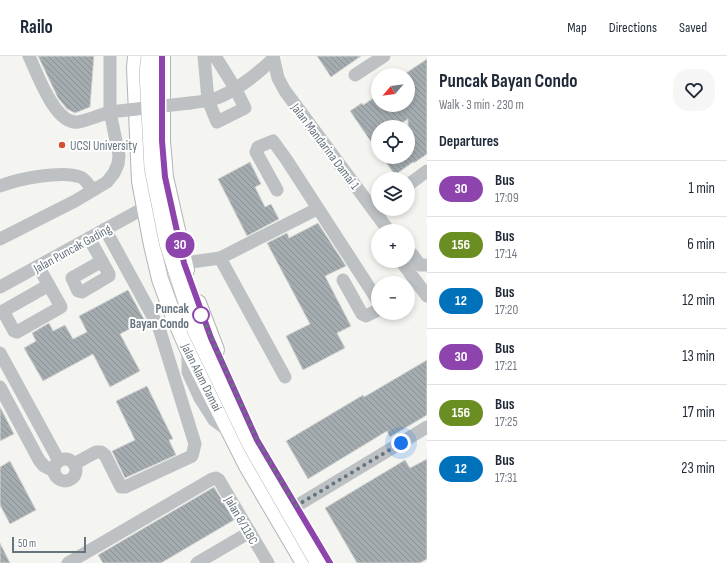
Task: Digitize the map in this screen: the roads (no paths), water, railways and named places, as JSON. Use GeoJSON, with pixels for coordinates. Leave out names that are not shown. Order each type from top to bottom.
{"type":"FeatureCollection","features":[{"type":"Feature","properties":{"kind":"highway"},"geometry":{"type":"LineString","coordinates":[[147,56],[145,73],[150,169],[166,244],[192,324],[248,445],[315,563]]}},
{"type":"Feature","properties":{"kind":"highway"},"geometry":{"type":"LineString","coordinates":[[151,56],[149,72],[154,168],[169,243],[197,330],[252,444],[320,563]]}},
{"type":"Feature","properties":{"kind":"main road","name":"Jalan Alam Damai"},"geometry":{"type":"LineString","coordinates":[[136,56],[135,68],[140,181],[144,208],[160,279],[188,349],[229,431],[247,466],[304,563]]}},
{"type":"Feature","properties":{"kind":"main road","name":"Jalan Alam Damai"},"geometry":{"type":"LineString","coordinates":[[162,56],[162,141],[165,177],[184,263],[211,338],[257,440],[330,563]]}},
{"type":"Feature","properties":{"kind":"street"},"geometry":{"type":"LineString","coordinates":[[29,56],[53,106],[63,118],[69,121],[77,122],[110,112],[190,104],[216,98],[255,76],[273,58]]}},
{"type":"Feature","properties":{"kind":"street"},"geometry":{"type":"LineString","coordinates":[[0,239],[75,201],[107,182],[114,173],[118,164],[119,155],[110,112],[110,56]]}},
{"type":"Feature","properties":{"kind":"street"},"geometry":{"type":"LineString","coordinates":[[204,56],[208,100],[217,122],[245,108],[235,88],[215,56]]}},
{"type":"Feature","properties":{"kind":"street"},"geometry":{"type":"LineString","coordinates":[[355,76],[384,56]]}},
{"type":"Feature","properties":{"kind":"street","name":"Jalan Mandarina Damai 1"},"geometry":{"type":"LineString","coordinates":[[273,58],[278,78],[285,91],[371,203]]}},
{"type":"Feature","properties":{"kind":"street"},"geometry":{"type":"LineString","coordinates":[[277,190],[256,152],[258,147],[272,141],[371,290]]}},
{"type":"Feature","properties":{"kind":"street"},"geometry":{"type":"LineString","coordinates":[[415,180],[427,171]]}},
{"type":"Feature","properties":{"kind":"street"},"geometry":{"type":"LineString","coordinates":[[0,186],[11,182],[62,173],[81,177],[93,190]]}},
{"type":"Feature","properties":{"kind":"street","name":"Jalan Puncak Gading"},"geometry":{"type":"LineString","coordinates":[[0,287],[144,208]]}},
{"type":"Feature","properties":{"kind":"street"},"geometry":{"type":"LineString","coordinates":[[184,263],[220,258],[317,209]]}},
{"type":"Feature","properties":{"kind":"street"},"geometry":{"type":"LineString","coordinates":[[74,464],[96,452],[101,452],[105,455],[120,487],[125,487],[192,456],[195,444],[161,333],[105,229]]}},
{"type":"Feature","properties":{"kind":"street"},"geometry":{"type":"LineString","coordinates":[[89,238],[102,261]]}},
{"type":"Feature","properties":{"kind":"street"},"geometry":{"type":"LineString","coordinates":[[220,258],[285,377]]}},
{"type":"Feature","properties":{"kind":"street"},"geometry":{"type":"LineString","coordinates":[[415,258],[420,265],[427,265]]}},
{"type":"Feature","properties":{"kind":"street"},"geometry":{"type":"LineString","coordinates":[[38,266],[49,285]]}},
{"type":"Feature","properties":{"kind":"street"},"geometry":{"type":"LineString","coordinates":[[407,268],[427,296]]}},
{"type":"Feature","properties":{"kind":"street"},"geometry":{"type":"LineString","coordinates":[[343,280],[362,314],[366,316],[371,314]]}},
{"type":"Feature","properties":{"kind":"street"},"geometry":{"type":"LineString","coordinates":[[0,353],[56,466],[57,478],[63,482],[67,482],[74,478],[76,471],[72,461],[65,459],[56,466],[44,466],[39,460],[0,387]]}},
{"type":"Feature","properties":{"kind":"street"},"geometry":{"type":"LineString","coordinates":[[278,517],[427,428]]}},
{"type":"Feature","properties":{"kind":"street","name":"Jalan 8/118C"},"geometry":{"type":"LineString","coordinates":[[85,559],[212,479],[216,478],[219,480],[268,563]]}},
{"type":"Feature","properties":{"kind":"street"},"geometry":{"type":"LineString","coordinates":[[197,563],[250,532]]}},
{"type":"Feature","properties":{"kind":"street"},"geometry":{"type":"LineString","coordinates":[[68,563],[85,559]]}},
{"type":"Feature","properties":{"kind":"place","name":"UCSI University"},"geometry":{"type":"Point","coordinates":[62,145]}},
{"type":"Feature","properties":{"kind":"place","name":"Puncak Bayan Condo"},"geometry":{"type":"Point","coordinates":[201,315]}}]}
